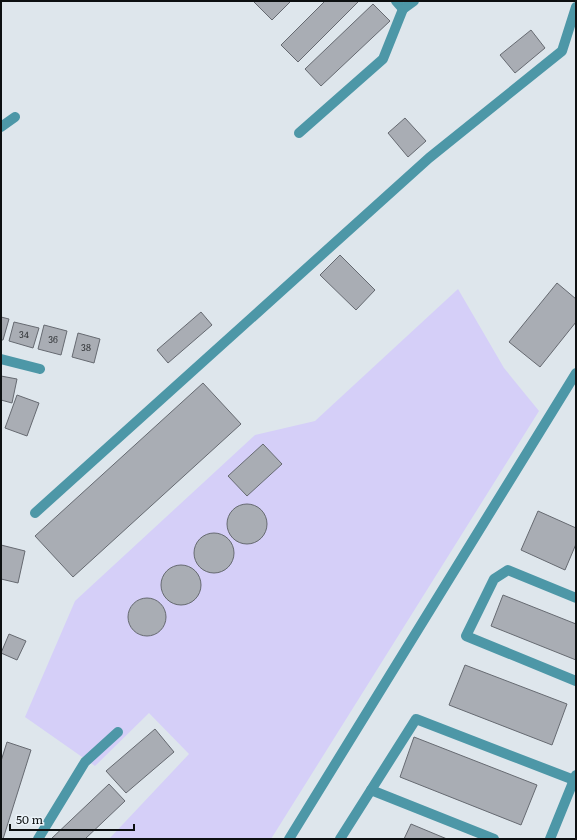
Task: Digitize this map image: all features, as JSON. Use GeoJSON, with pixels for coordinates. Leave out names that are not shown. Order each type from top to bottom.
{"type":"FeatureCollection","features":[{"type":"Feature","properties":{"kind":"street"},"geometry":{"type":"LineString","coordinates":[[396,1],[403,9]]}},
{"type":"Feature","properties":{"kind":"street"},"geometry":{"type":"LineString","coordinates":[[299,133],[383,59],[403,9],[414,1]]}},
{"type":"Feature","properties":{"kind":"street"},"geometry":{"type":"LineString","coordinates":[[35,513],[429,158],[562,51],[576,7]]}},
{"type":"Feature","properties":{"kind":"street"},"geometry":{"type":"LineString","coordinates":[[1,127],[15,117]]}},
{"type":"Feature","properties":{"kind":"street"},"geometry":{"type":"LineString","coordinates":[[1,359],[40,368]]}},
{"type":"Feature","properties":{"kind":"street"},"geometry":{"type":"LineString","coordinates":[[289,839],[576,373]]}},
{"type":"Feature","properties":{"kind":"street"},"geometry":{"type":"LineString","coordinates":[[576,598],[508,570],[494,579],[466,636],[576,681]]}},
{"type":"Feature","properties":{"kind":"street"},"geometry":{"type":"LineString","coordinates":[[340,839],[416,719],[575,777],[550,839]]}},
{"type":"Feature","properties":{"kind":"street"},"geometry":{"type":"LineString","coordinates":[[38,839],[85,762],[118,732]]}},
{"type":"Feature","properties":{"kind":"street"},"geometry":{"type":"LineString","coordinates":[[371,790],[494,839]]}},
{"type":"Feature","properties":{"kind":"shaded area"},"geometry":{"type":"Polygon","coordinates":[[[458,289],[504,368],[539,411],[271,839],[109,839],[189,754],[149,713],[95,766],[25,717],[75,601],[255,435],[315,421],[458,289]]]}},
{"type":"Feature","properties":{"kind":"building"},"geometry":{"type":"Polygon","coordinates":[[[253,1],[291,1],[272,20],[253,1]]]}},
{"type":"Feature","properties":{"kind":"building"},"geometry":{"type":"Polygon","coordinates":[[[325,1],[359,1],[298,62],[281,45],[325,1]]]}},
{"type":"Feature","properties":{"kind":"building"},"geometry":{"type":"Polygon","coordinates":[[[373,4],[390,21],[321,86],[305,69],[373,4]]]}},
{"type":"Feature","properties":{"kind":"building"},"geometry":{"type":"Polygon","coordinates":[[[531,30],[545,48],[515,73],[500,55],[531,30]]]}},
{"type":"Feature","properties":{"kind":"building"},"geometry":{"type":"Polygon","coordinates":[[[405,118],[426,141],[408,157],[388,133],[405,118]]]}},
{"type":"Feature","properties":{"kind":"building"},"geometry":{"type":"Polygon","coordinates":[[[340,255],[375,290],[356,310],[320,275],[340,255]]]}},
{"type":"Feature","properties":{"kind":"building"},"geometry":{"type":"Polygon","coordinates":[[[557,283],[576,299],[576,322],[540,367],[509,342],[557,283]]]}},
{"type":"Feature","properties":{"kind":"building"},"geometry":{"type":"Polygon","coordinates":[[[201,312],[212,325],[168,363],[157,350],[201,312]]]}},
{"type":"Feature","properties":{"kind":"building"},"geometry":{"type":"Polygon","coordinates":[[[1,317],[9,319],[3,340],[1,340],[1,317]]]}},
{"type":"Feature","properties":{"kind":"building"},"geometry":{"type":"Polygon","coordinates":[[[14,322],[39,328],[33,348],[9,341],[14,322]]]}},
{"type":"Feature","properties":{"kind":"building"},"geometry":{"type":"Polygon","coordinates":[[[44,325],[67,331],[61,355],[38,349],[44,325]]]}},
{"type":"Feature","properties":{"kind":"building"},"geometry":{"type":"Polygon","coordinates":[[[78,333],[100,339],[94,363],[72,357],[78,333]]]}},
{"type":"Feature","properties":{"kind":"building"},"geometry":{"type":"Polygon","coordinates":[[[1,376],[17,379],[12,403],[1,400],[1,376]]]}},
{"type":"Feature","properties":{"kind":"building"},"geometry":{"type":"Polygon","coordinates":[[[203,383],[241,424],[73,577],[35,536],[203,383]]]}},
{"type":"Feature","properties":{"kind":"building"},"geometry":{"type":"Polygon","coordinates":[[[17,395],[39,403],[27,436],[5,428],[17,395]]]}},
{"type":"Feature","properties":{"kind":"building"},"geometry":{"type":"Polygon","coordinates":[[[263,444],[282,464],[247,496],[228,476],[263,444]]]}},
{"type":"Feature","properties":{"kind":"building"},"geometry":{"type":"Polygon","coordinates":[[[247,504],[255,506],[261,510],[265,516],[267,524],[265,532],[261,538],[255,542],[247,544],[239,542],[233,538],[229,532],[227,524],[229,516],[233,510],[239,506],[247,504]]]}},
{"type":"Feature","properties":{"kind":"building"},"geometry":{"type":"Polygon","coordinates":[[[538,511],[576,528],[576,544],[565,570],[521,550],[538,511]]]}},
{"type":"Feature","properties":{"kind":"building"},"geometry":{"type":"Polygon","coordinates":[[[214,533],[222,535],[228,539],[232,545],[234,553],[232,561],[228,567],[222,571],[214,573],[206,571],[200,567],[196,561],[194,553],[196,545],[200,539],[206,535],[214,533]]]}},
{"type":"Feature","properties":{"kind":"building"},"geometry":{"type":"Polygon","coordinates":[[[1,545],[25,551],[18,583],[1,579],[1,545]]]}},
{"type":"Feature","properties":{"kind":"building"},"geometry":{"type":"Polygon","coordinates":[[[181,565],[189,567],[195,571],[199,577],[201,585],[199,593],[195,599],[189,603],[181,605],[173,603],[167,599],[163,593],[161,585],[163,577],[167,571],[173,567],[181,565]]]}},
{"type":"Feature","properties":{"kind":"building"},"geometry":{"type":"Polygon","coordinates":[[[503,595],[576,624],[576,660],[491,626],[503,595]]]}},
{"type":"Feature","properties":{"kind":"building"},"geometry":{"type":"Polygon","coordinates":[[[147,598],[157,601],[163,607],[166,617],[163,627],[157,633],[147,636],[137,633],[131,627],[128,617],[131,607],[137,601],[147,598]]]}},
{"type":"Feature","properties":{"kind":"building"},"geometry":{"type":"Polygon","coordinates":[[[9,634],[26,641],[17,660],[1,653],[9,634]]]}},
{"type":"Feature","properties":{"kind":"building"},"geometry":{"type":"Polygon","coordinates":[[[465,665],[567,704],[552,745],[449,705],[465,665]]]}},
{"type":"Feature","properties":{"kind":"building"},"geometry":{"type":"Polygon","coordinates":[[[155,729],[174,752],[126,793],[106,771],[155,729]]]}},
{"type":"Feature","properties":{"kind":"building"},"geometry":{"type":"Polygon","coordinates":[[[414,737],[537,785],[521,825],[400,777],[414,737]]]}},
{"type":"Feature","properties":{"kind":"building"},"geometry":{"type":"Polygon","coordinates":[[[7,742],[31,750],[3,839],[1,839],[1,761],[7,742]]]}},
{"type":"Feature","properties":{"kind":"building"},"geometry":{"type":"Polygon","coordinates":[[[109,784],[125,801],[85,839],[51,839],[109,784]]]}},
{"type":"Feature","properties":{"kind":"building"},"geometry":{"type":"Polygon","coordinates":[[[411,824],[447,839],[404,839],[411,824]]]}}]}
